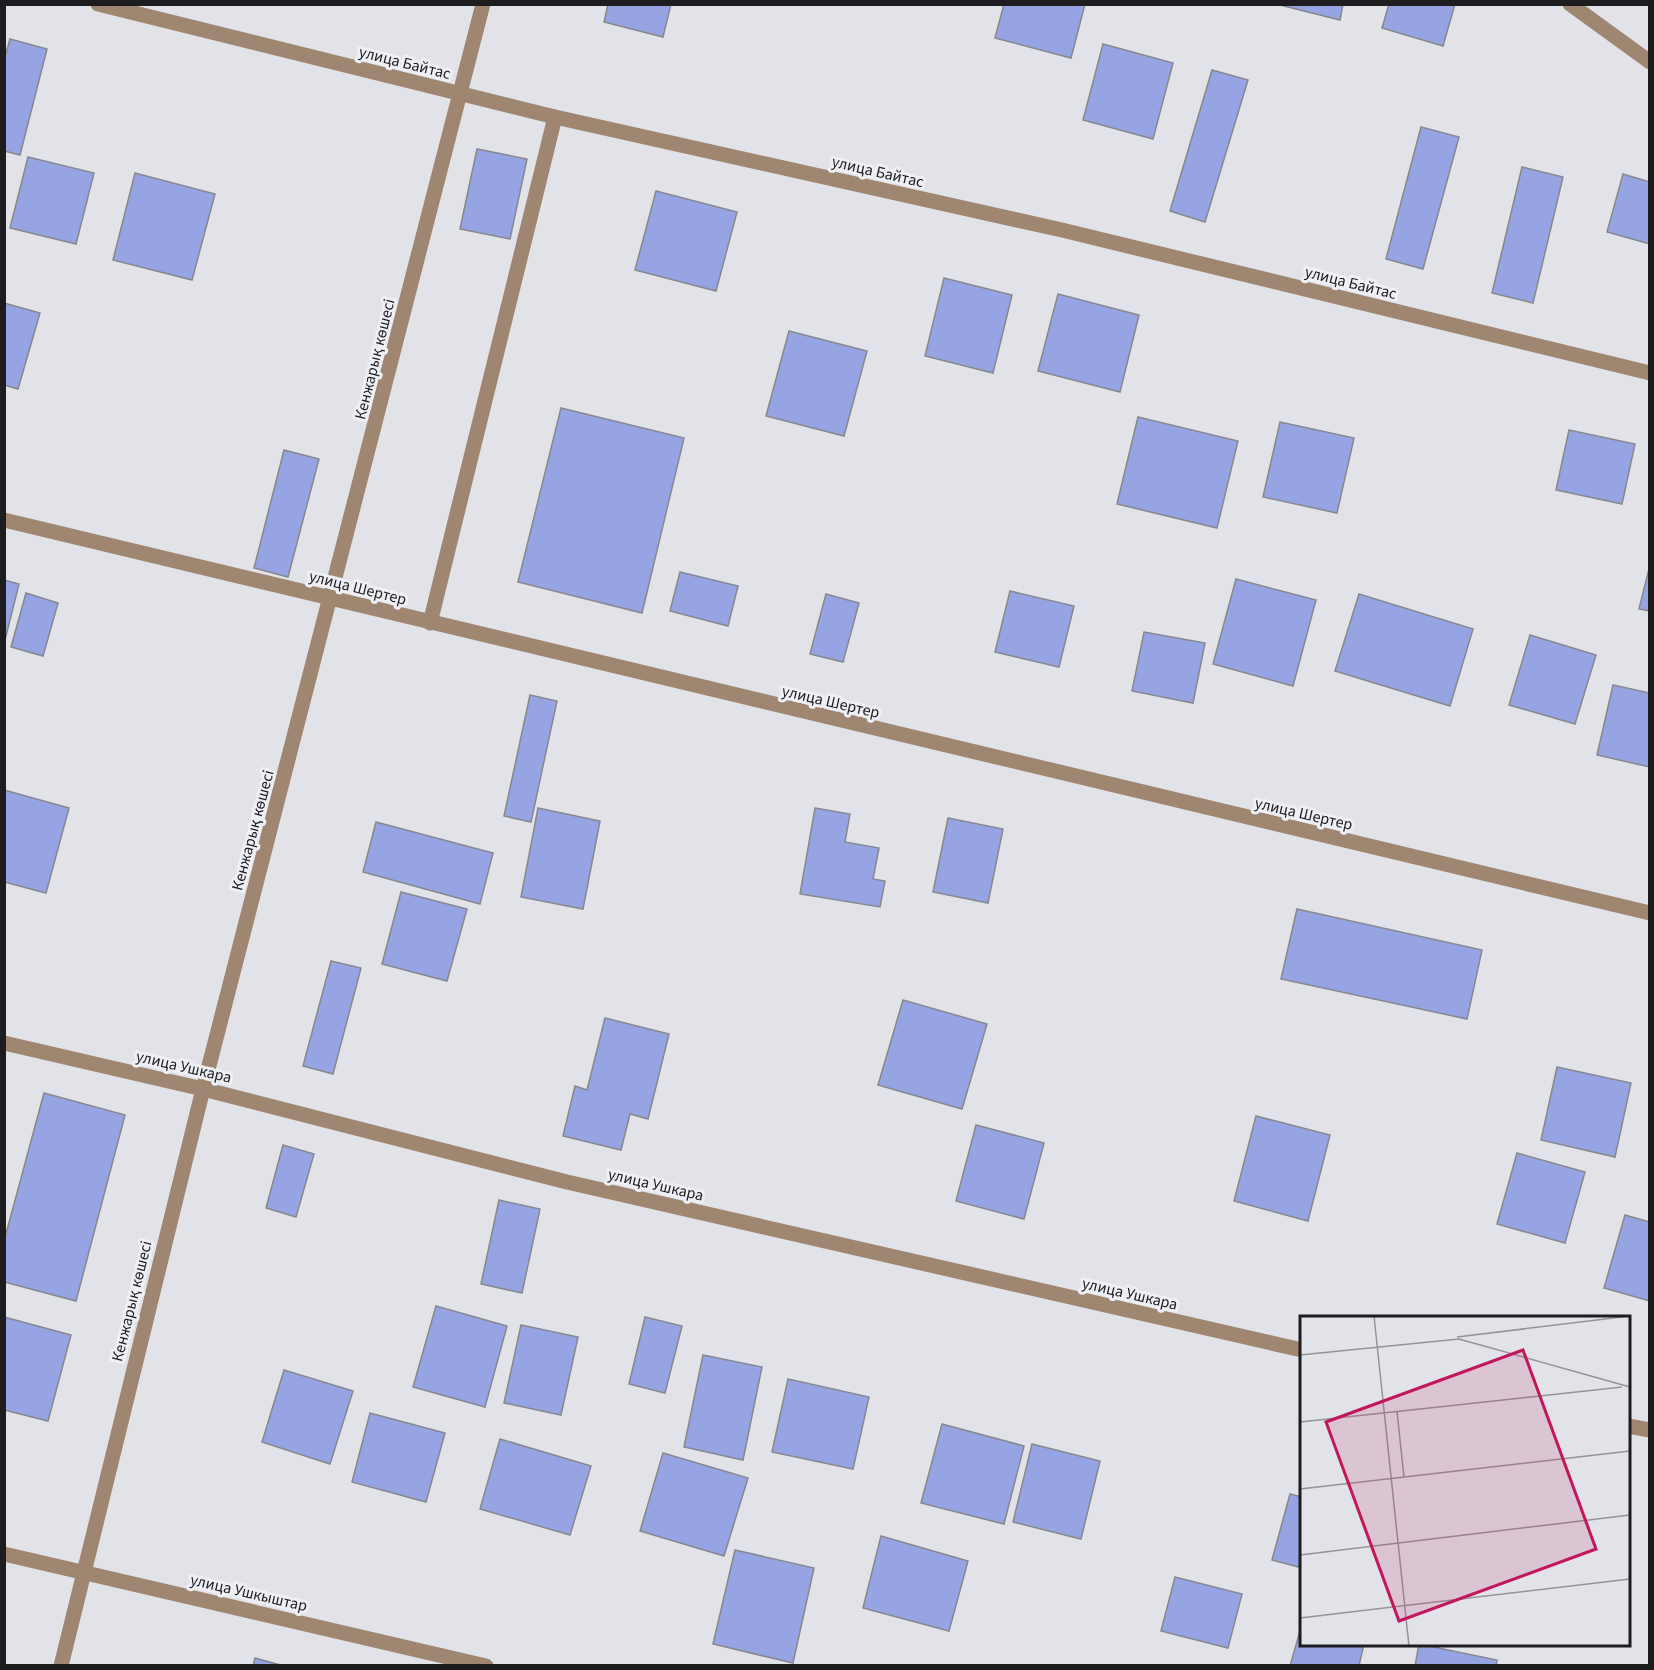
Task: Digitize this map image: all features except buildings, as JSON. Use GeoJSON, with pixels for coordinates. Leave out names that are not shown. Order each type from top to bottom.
{"type":"FeatureCollection","features":[{"type":"Feature","properties":{"kind":"street","name":"улица Байтас"},"geometry":{"type":"LineString","coordinates":[[98,4],[555,117],[1062,230],[1650,373]]}},
{"type":"Feature","properties":{"kind":"street","name":"Кенжарық көшесі"},"geometry":{"type":"LineString","coordinates":[[61,1665],[82,1572],[203,1089],[483,4]]}},
{"type":"Feature","properties":{"kind":"street"},"geometry":{"type":"LineString","coordinates":[[1570,4],[1650,62]]}},
{"type":"Feature","properties":{"kind":"street"},"geometry":{"type":"LineString","coordinates":[[430,623],[555,117]]}},
{"type":"Feature","properties":{"kind":"street","name":"улица Шертер"},"geometry":{"type":"LineString","coordinates":[[4,520],[1650,913]]}},
{"type":"Feature","properties":{"kind":"street","name":"улица Ушкара"},"geometry":{"type":"LineString","coordinates":[[4,1042],[203,1089],[567,1182],[1300,1350]]}},
{"type":"Feature","properties":{"kind":"street"},"geometry":{"type":"LineString","coordinates":[[1630,1426],[1650,1430]]}},
{"type":"Feature","properties":{"kind":"street","name":"улица Ушкыштар"},"geometry":{"type":"LineString","coordinates":[[4,1554],[486,1665]]}}]}
